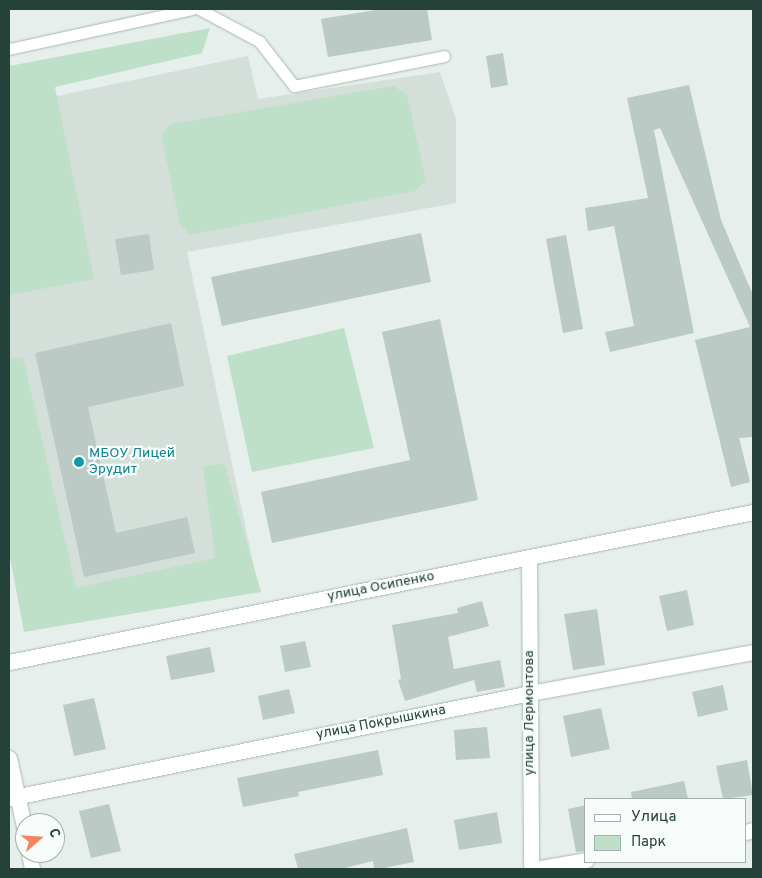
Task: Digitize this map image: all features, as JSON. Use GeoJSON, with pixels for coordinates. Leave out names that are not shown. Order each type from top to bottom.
{"type":"FeatureCollection","features":[{"type":"Feature","properties":{"kind":"street","name":"улица Осипенко"},"geometry":{"type":"LineString","coordinates":[[9,662],[753,512]]}},
{"type":"Feature","properties":{"kind":"street","name":"улица Лермонтова"},"geometry":{"type":"LineString","coordinates":[[529,556],[533,869]]}},
{"type":"Feature","properties":{"kind":"street","name":"улица Покрышкина"},"geometry":{"type":"LineString","coordinates":[[13,797],[530,692],[753,652]]}},
{"type":"Feature","properties":{"kind":"street"},"geometry":{"type":"LineString","coordinates":[[9,758],[13,797],[19,813]]}},
{"type":"Feature","properties":{"kind":"street"},"geometry":{"type":"LineString","coordinates":[[533,869],[584,860]]}},
{"type":"Feature","properties":{"kind":"lane"},"geometry":{"type":"LineString","coordinates":[[199,9],[259,41],[294,86],[444,56]]}},
{"type":"Feature","properties":{"kind":"lane"},"geometry":{"type":"LineString","coordinates":[[9,49],[185,10]]}},
{"type":"Feature","properties":{"kind":"shaded area"},"geometry":{"type":"Polygon","coordinates":[[[248,56],[258,99],[440,72],[456,119],[456,203],[187,252],[254,567],[34,623],[9,486],[9,106],[248,56]]]}},
{"type":"Feature","properties":{"kind":"green space"},"geometry":{"type":"Polygon","coordinates":[[[210,28],[202,53],[55,87],[94,279],[9,295],[9,66],[210,28]]]}},
{"type":"Feature","properties":{"kind":"green space"},"geometry":{"type":"Polygon","coordinates":[[[394,86],[407,95],[426,181],[415,191],[190,235],[180,224],[161,136],[170,124],[394,86]]]}},
{"type":"Feature","properties":{"kind":"green space"},"geometry":{"type":"Polygon","coordinates":[[[344,328],[374,448],[252,472],[227,356],[344,328]]]}},
{"type":"Feature","properties":{"kind":"green space"},"geometry":{"type":"Polygon","coordinates":[[[23,357],[76,588],[215,558],[203,467],[224,463],[261,592],[24,632],[9,552],[9,360],[23,357]]]}},
{"type":"Feature","properties":{"kind":"building"},"geometry":{"type":"Polygon","coordinates":[[[382,9],[427,9],[432,40],[328,57],[321,19],[382,9]]]}},
{"type":"Feature","properties":{"kind":"building"},"geometry":{"type":"Polygon","coordinates":[[[503,53],[508,85],[491,88],[486,56],[503,53]]]}},
{"type":"Feature","properties":{"kind":"building"},"geometry":{"type":"Polygon","coordinates":[[[689,85],[721,220],[753,295],[753,437],[739,438],[750,482],[731,487],[695,340],[750,327],[660,128],[654,130],[694,333],[610,352],[605,332],[634,326],[614,226],[588,231],[585,208],[648,198],[627,98],[689,85]]]}},
{"type":"Feature","properties":{"kind":"building"},"geometry":{"type":"Polygon","coordinates":[[[421,233],[431,282],[222,326],[211,277],[421,233]]]}},
{"type":"Feature","properties":{"kind":"building"},"geometry":{"type":"Polygon","coordinates":[[[149,234],[154,270],[121,275],[115,239],[149,234]]]}},
{"type":"Feature","properties":{"kind":"building"},"geometry":{"type":"Polygon","coordinates":[[[566,235],[583,329],[563,333],[546,239],[566,235]]]}},
{"type":"Feature","properties":{"kind":"building"},"geometry":{"type":"Polygon","coordinates":[[[440,319],[478,500],[272,543],[261,492],[410,460],[382,332],[440,319]]]}},
{"type":"Feature","properties":{"kind":"building","name":"МБОУ Лицей Эрудит"},"geometry":{"type":"Polygon","coordinates":[[[171,323],[184,386],[88,407],[116,533],[187,517],[195,553],[84,577],[35,353],[171,323]]]}},
{"type":"Feature","properties":{"kind":"building"},"geometry":{"type":"Polygon","coordinates":[[[687,590],[694,625],[667,631],[659,596],[687,590]]]}},
{"type":"Feature","properties":{"kind":"building"},"geometry":{"type":"Polygon","coordinates":[[[482,601],[489,626],[448,637],[454,669],[500,660],[505,687],[477,692],[474,680],[405,701],[398,680],[401,679],[392,625],[458,613],[457,608],[482,601]]]}},
{"type":"Feature","properties":{"kind":"building"},"geometry":{"type":"Polygon","coordinates":[[[597,609],[605,665],[573,670],[564,614],[597,609]]]}},
{"type":"Feature","properties":{"kind":"building"},"geometry":{"type":"Polygon","coordinates":[[[305,641],[311,667],[285,672],[280,646],[305,641]]]}},
{"type":"Feature","properties":{"kind":"building"},"geometry":{"type":"Polygon","coordinates":[[[210,647],[215,672],[171,680],[166,656],[210,647]]]}},
{"type":"Feature","properties":{"kind":"building"},"geometry":{"type":"Polygon","coordinates":[[[723,685],[728,710],[698,717],[692,692],[723,685]]]}},
{"type":"Feature","properties":{"kind":"building"},"geometry":{"type":"Polygon","coordinates":[[[289,689],[295,713],[263,720],[258,696],[289,689]]]}},
{"type":"Feature","properties":{"kind":"building"},"geometry":{"type":"Polygon","coordinates":[[[94,698],[106,749],[74,756],[63,705],[94,698]]]}},
{"type":"Feature","properties":{"kind":"building"},"geometry":{"type":"Polygon","coordinates":[[[601,708],[610,749],[571,757],[563,716],[601,708]]]}},
{"type":"Feature","properties":{"kind":"building"},"geometry":{"type":"Polygon","coordinates":[[[487,727],[490,758],[456,760],[454,730],[487,727]]]}},
{"type":"Feature","properties":{"kind":"building"},"geometry":{"type":"Polygon","coordinates":[[[378,750],[383,775],[298,792],[299,796],[243,807],[237,778],[378,750]]]}},
{"type":"Feature","properties":{"kind":"building"},"geometry":{"type":"Polygon","coordinates":[[[747,760],[753,795],[723,798],[716,766],[747,760]]]}},
{"type":"Feature","properties":{"kind":"building"},"geometry":{"type":"Polygon","coordinates":[[[684,781],[688,798],[632,798],[631,792],[684,781]]]}},
{"type":"Feature","properties":{"kind":"building"},"geometry":{"type":"Polygon","coordinates":[[[109,804],[121,851],[91,858],[79,811],[109,804]]]}},
{"type":"Feature","properties":{"kind":"building"},"geometry":{"type":"Polygon","coordinates":[[[584,805],[584,851],[576,852],[568,809],[584,805]]]}},
{"type":"Feature","properties":{"kind":"building"},"geometry":{"type":"Polygon","coordinates":[[[497,812],[502,843],[459,850],[454,820],[497,812]]]}},
{"type":"Feature","properties":{"kind":"building"},"geometry":{"type":"Polygon","coordinates":[[[407,828],[414,862],[379,869],[374,869],[373,861],[341,869],[298,869],[294,854],[407,828]]]}},
{"type":"Feature","properties":{"kind":"place","name":"МБОУ Лицей Эрудит"},"geometry":{"type":"Point","coordinates":[79,462]}}]}
